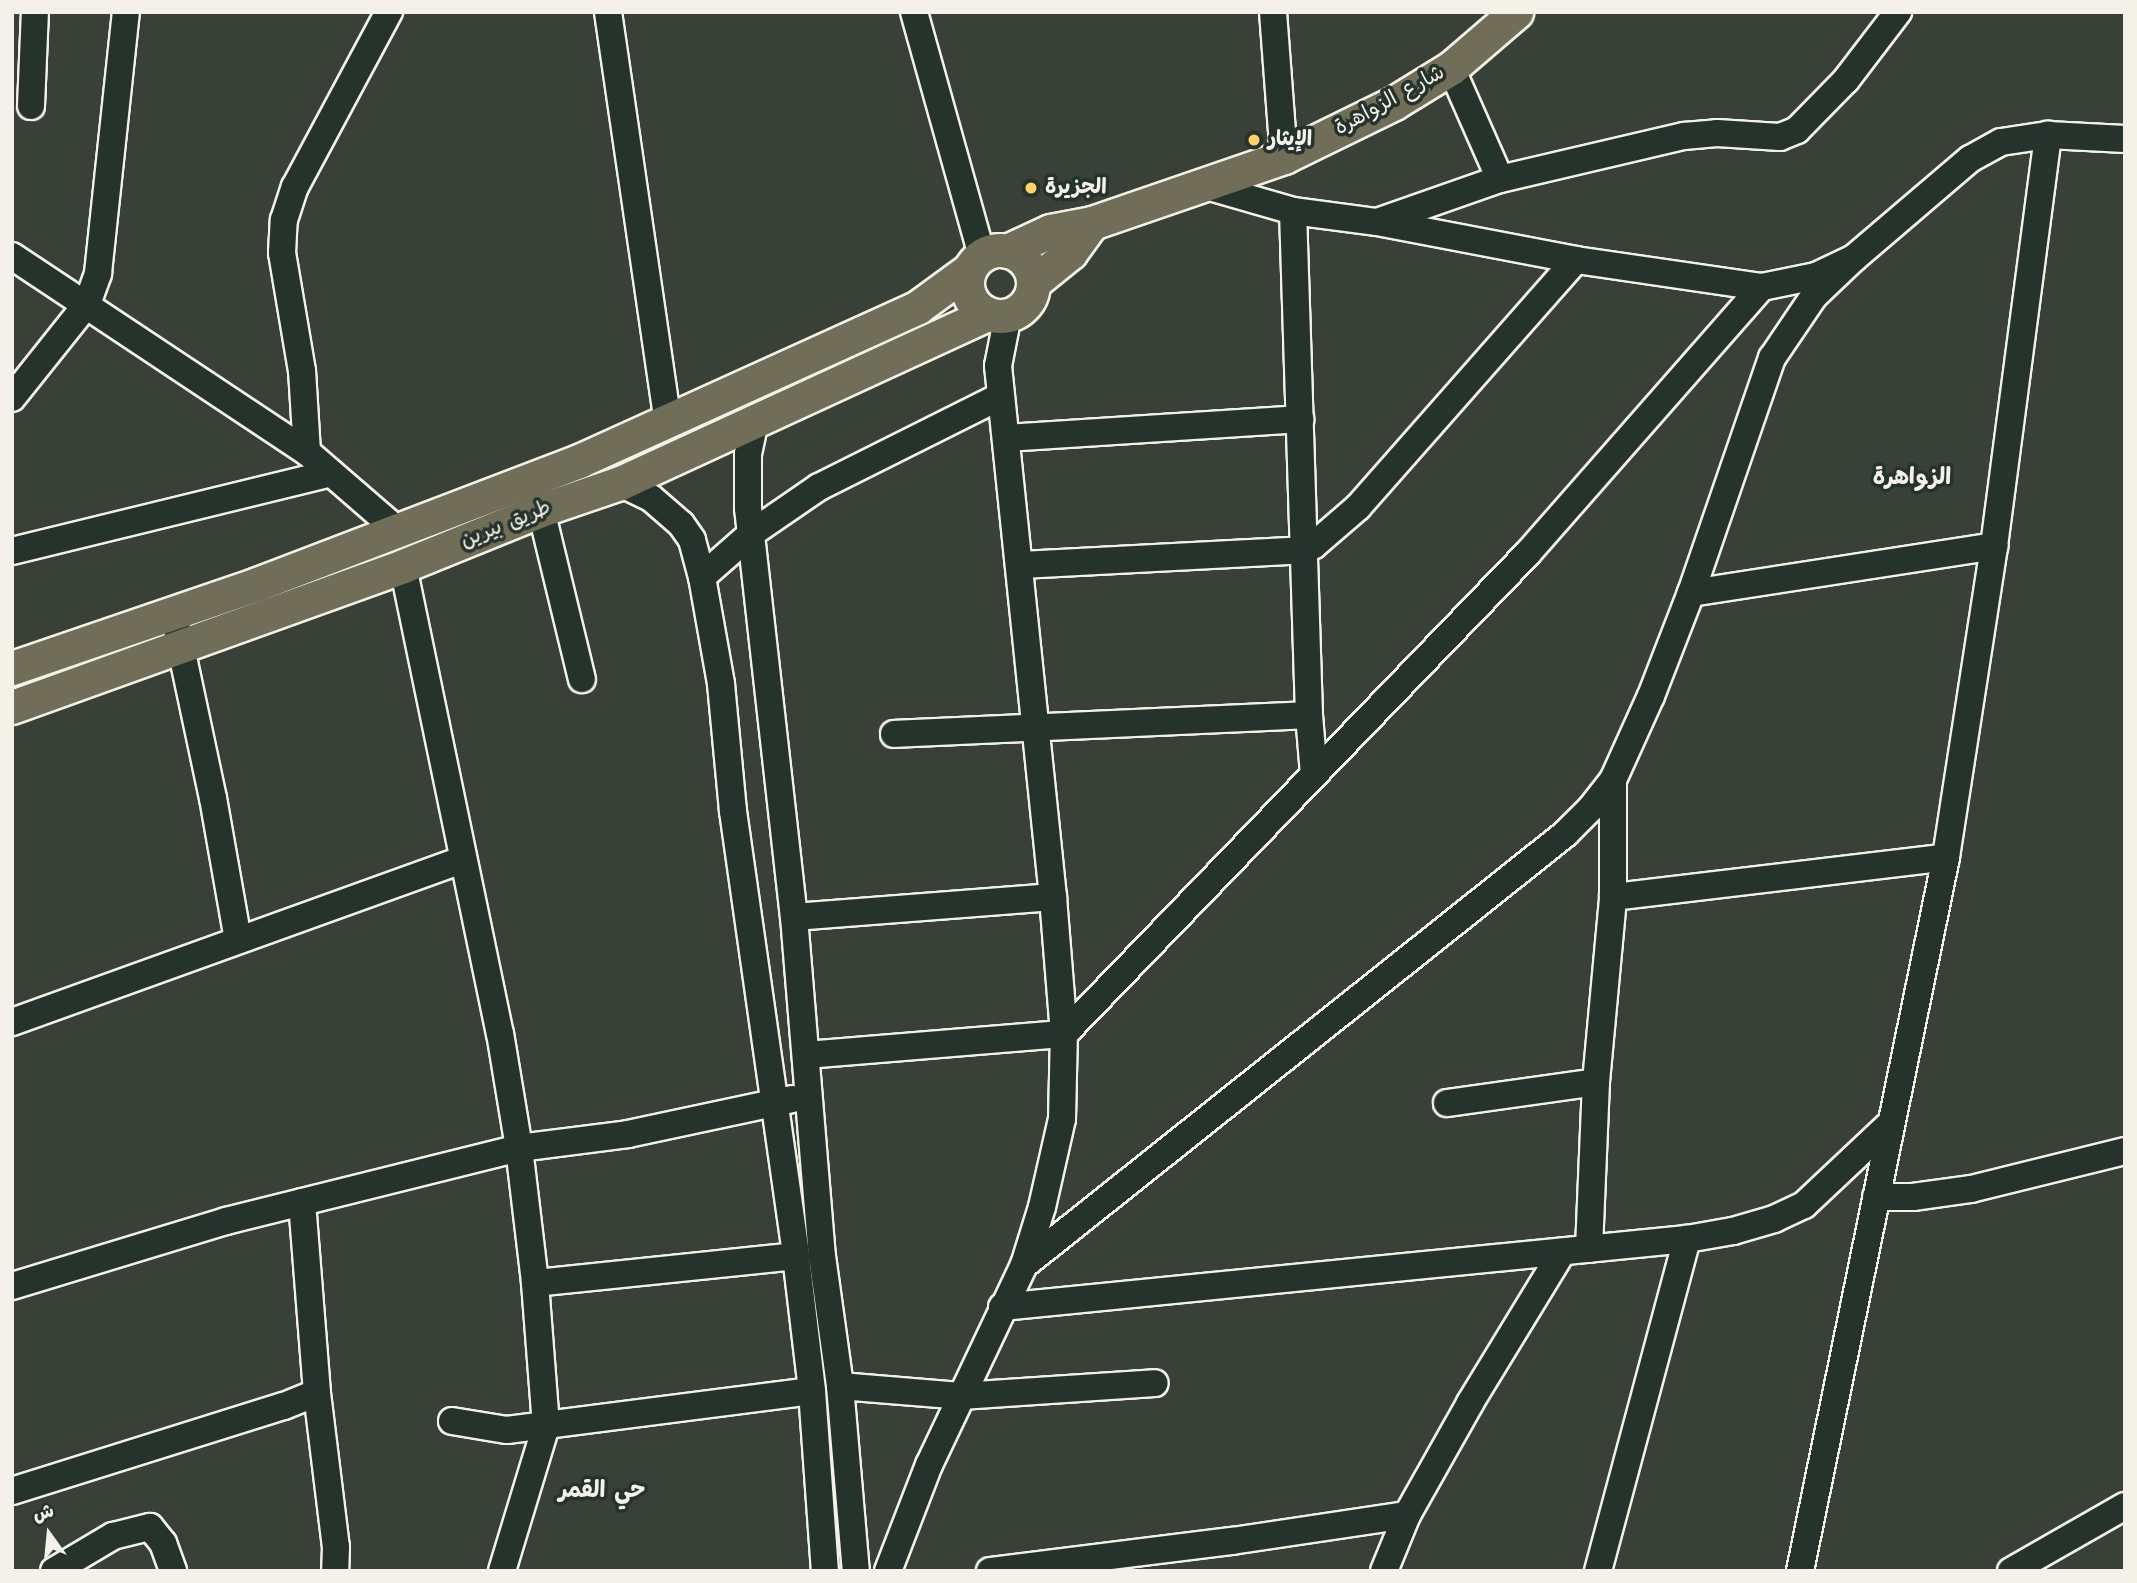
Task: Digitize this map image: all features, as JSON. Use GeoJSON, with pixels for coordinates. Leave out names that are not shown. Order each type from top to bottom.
{"type":"FeatureCollection","features":[{"type":"Feature","properties":{"kind":"main road","name":"شارع الزواهرة"},"geometry":{"type":"LineString","coordinates":[[986,259],[1050,231],[1092,223],[1284,157],[1394,103],[1451,68],[1516,12]]}},
{"type":"Feature","properties":{"kind":"main road"},"geometry":{"type":"LineString","coordinates":[[1033,283],[1070,253],[1092,223]]}},
{"type":"Feature","properties":{"kind":"main road","name":"طريق بيرين"},"geometry":{"type":"LineString","coordinates":[[12,668],[172,614],[579,461],[668,424],[918,307],[986,259]]}},
{"type":"Feature","properties":{"kind":"main road"},"geometry":{"type":"LineString","coordinates":[[986,259],[1023,259],[1032,274],[1033,283],[1026,304],[998,315],[980,310],[969,296],[967,278],[986,259]]}},
{"type":"Feature","properties":{"kind":"main road","name":"طريق بيرين"},"geometry":{"type":"LineString","coordinates":[[12,707],[404,566],[541,510],[620,483],[998,315]]}},
{"type":"Feature","properties":{"kind":"street"},"geometry":{"type":"LineString","coordinates":[[31,106],[35,12]]}},
{"type":"Feature","properties":{"kind":"street"},"geometry":{"type":"LineString","coordinates":[[12,398],[87,304],[97,273],[126,12]]}},
{"type":"Feature","properties":{"kind":"street"},"geometry":{"type":"LineString","coordinates":[[307,452],[302,371],[282,253],[284,220],[295,187],[389,12]]}},
{"type":"Feature","properties":{"kind":"street"},"geometry":{"type":"LineString","coordinates":[[608,12],[668,424]]}},
{"type":"Feature","properties":{"kind":"street"},"geometry":{"type":"LineString","coordinates":[[914,12],[986,259]]}},
{"type":"Feature","properties":{"kind":"street"},"geometry":{"type":"LineString","coordinates":[[1273,12],[1284,157]]}},
{"type":"Feature","properties":{"kind":"street"},"geometry":{"type":"LineString","coordinates":[[1377,222],[1500,179],[1684,136],[1717,133],[1780,138],[1797,130],[1846,80],[1898,12]]}},
{"type":"Feature","properties":{"kind":"street"},"geometry":{"type":"LineString","coordinates":[[1451,68],[1500,179]]}},
{"type":"Feature","properties":{"kind":"street"},"geometry":{"type":"LineString","coordinates":[[1024,1265],[1565,834],[1591,808],[1613,780],[1691,593],[1772,358],[1814,296],[1854,258],[1970,159],[2001,142],[2048,135],[2125,139]]}},
{"type":"Feature","properties":{"kind":"street"},"geometry":{"type":"LineString","coordinates":[[1800,1571],[1946,857],[1994,546],[2048,135]]}},
{"type":"Feature","properties":{"kind":"street"},"geometry":{"type":"LineString","coordinates":[[1203,185],[1293,211],[1377,222],[1576,260],[1762,287],[1816,276],[1854,258]]}},
{"type":"Feature","properties":{"kind":"street"},"geometry":{"type":"LineString","coordinates":[[1293,211],[1309,715],[1314,774]]}},
{"type":"Feature","properties":{"kind":"street"},"geometry":{"type":"LineString","coordinates":[[12,256],[307,452],[397,530]]}},
{"type":"Feature","properties":{"kind":"street"},"geometry":{"type":"LineString","coordinates":[[1021,565],[1303,550],[1326,536],[1358,507],[1576,260]]}},
{"type":"Feature","properties":{"kind":"street"},"geometry":{"type":"LineString","coordinates":[[807,1055],[1064,1034],[1528,553],[1762,287]]}},
{"type":"Feature","properties":{"kind":"street"},"geometry":{"type":"LineString","coordinates":[[620,483],[651,498],[681,524],[692,540],[702,577],[721,684],[733,811],[796,1256],[812,1391],[825,1566],[856,1559],[892,1560],[929,1465],[1024,1265],[1042,1207],[1062,1119],[1064,1034],[1037,726],[1001,396],[998,315]]}},
{"type":"Feature","properties":{"kind":"street"},"geometry":{"type":"LineString","coordinates":[[702,577],[752,533],[855,467],[1001,396]]}},
{"type":"Feature","properties":{"kind":"street"},"geometry":{"type":"LineString","coordinates":[[1007,438],[1300,419]]}},
{"type":"Feature","properties":{"kind":"street"},"geometry":{"type":"LineString","coordinates":[[755,421],[748,454],[748,508],[794,917],[822,1256],[840,1386],[856,1559]]}},
{"type":"Feature","properties":{"kind":"street"},"geometry":{"type":"LineString","coordinates":[[12,551],[331,473]]}},
{"type":"Feature","properties":{"kind":"street"},"geometry":{"type":"LineString","coordinates":[[541,510],[582,679]]}},
{"type":"Feature","properties":{"kind":"street"},"geometry":{"type":"LineString","coordinates":[[1691,593],[1994,546]]}},
{"type":"Feature","properties":{"kind":"street"},"geometry":{"type":"LineString","coordinates":[[404,566],[499,1033],[519,1148],[535,1283],[546,1426],[502,1571]]}},
{"type":"Feature","properties":{"kind":"street"},"geometry":{"type":"LineString","coordinates":[[172,614],[183,647],[238,940]]}},
{"type":"Feature","properties":{"kind":"street"},"geometry":{"type":"LineString","coordinates":[[894,733],[1309,715]]}},
{"type":"Feature","properties":{"kind":"street"},"geometry":{"type":"LineString","coordinates":[[1589,1249],[1595,1082],[1613,897],[1613,780]]}},
{"type":"Feature","properties":{"kind":"street"},"geometry":{"type":"LineString","coordinates":[[1613,897],[1946,857]]}},
{"type":"Feature","properties":{"kind":"street"},"geometry":{"type":"LineString","coordinates":[[14,1014],[238,940],[463,860]]}},
{"type":"Feature","properties":{"kind":"street"},"geometry":{"type":"LineString","coordinates":[[794,917],[1053,897]]}},
{"type":"Feature","properties":{"kind":"street"},"geometry":{"type":"LineString","coordinates":[[1447,1104],[1595,1082]]}},
{"type":"Feature","properties":{"kind":"street"},"geometry":{"type":"LineString","coordinates":[[12,1286],[226,1221],[519,1148],[628,1134],[776,1101],[810,1097]]}},
{"type":"Feature","properties":{"kind":"street"},"geometry":{"type":"LineString","coordinates":[[1002,1307],[1562,1252],[1687,1239],[1733,1231],[1774,1219],[1804,1205],[1891,1123]]}},
{"type":"Feature","properties":{"kind":"street"},"geometry":{"type":"LineString","coordinates":[[1876,1197],[1913,1197],[1971,1189],[2125,1151]]}},
{"type":"Feature","properties":{"kind":"street"},"geometry":{"type":"LineString","coordinates":[[302,1202],[317,1393],[336,1547],[335,1571]]}},
{"type":"Feature","properties":{"kind":"street"},"geometry":{"type":"LineString","coordinates":[[1598,1571],[1687,1239]]}},
{"type":"Feature","properties":{"kind":"street"},"geometry":{"type":"LineString","coordinates":[[1384,1571],[1407,1515],[1470,1403],[1562,1252]]}},
{"type":"Feature","properties":{"kind":"street"},"geometry":{"type":"LineString","coordinates":[[535,1283],[796,1256]]}},
{"type":"Feature","properties":{"kind":"street"},"geometry":{"type":"LineString","coordinates":[[840,1386],[961,1396],[1155,1383]]}},
{"type":"Feature","properties":{"kind":"street"},"geometry":{"type":"LineString","coordinates":[[452,1421],[508,1430],[812,1391]]}},
{"type":"Feature","properties":{"kind":"street"},"geometry":{"type":"LineString","coordinates":[[12,1491],[258,1415],[317,1393]]}},
{"type":"Feature","properties":{"kind":"street"},"geometry":{"type":"LineString","coordinates":[[2011,1571],[2125,1506]]}},
{"type":"Feature","properties":{"kind":"street"},"geometry":{"type":"LineString","coordinates":[[990,1571],[1232,1541],[1407,1515]]}},
{"type":"Feature","properties":{"kind":"street"},"geometry":{"type":"LineString","coordinates":[[54,1571],[113,1536],[149,1527],[163,1543],[173,1571]]}},
{"type":"Feature","properties":{"kind":"place","name":"الإيثار"},"geometry":{"type":"Point","coordinates":[1254,140]}},
{"type":"Feature","properties":{"kind":"place","name":"الجزيرة"},"geometry":{"type":"Point","coordinates":[1031,188]}},
{"type":"Feature","properties":{"kind":"district","name":"الزواهرة"},"geometry":{"type":"Point","coordinates":[1912,478]}},
{"type":"Feature","properties":{"kind":"district","name":"حي القمر"},"geometry":{"type":"Point","coordinates":[602,1491]}}]}
